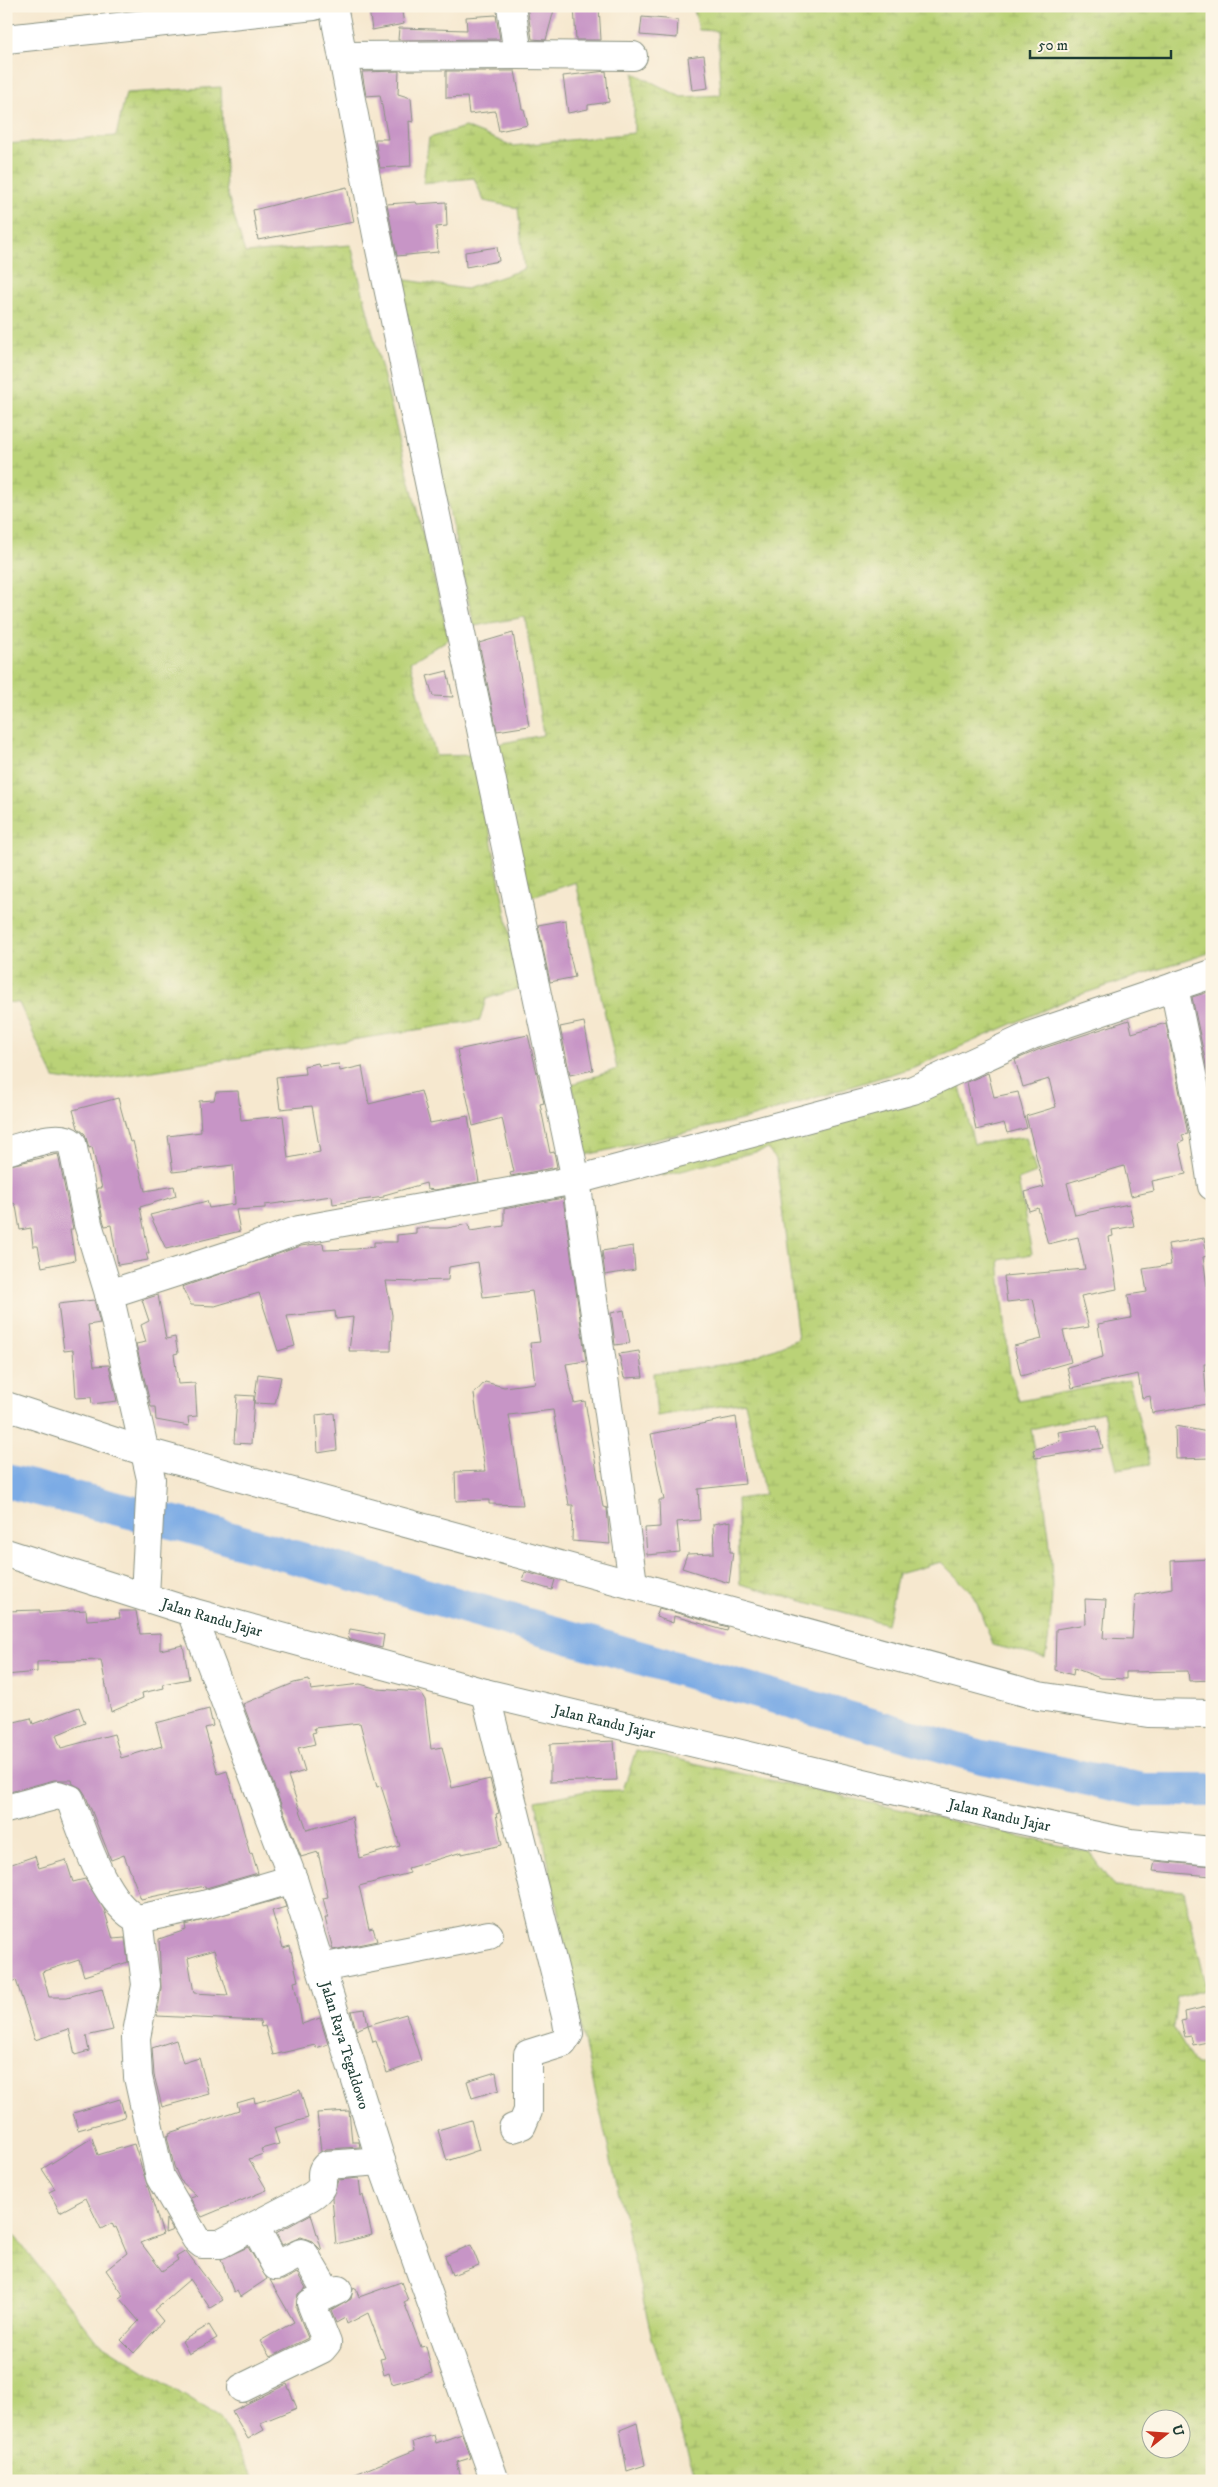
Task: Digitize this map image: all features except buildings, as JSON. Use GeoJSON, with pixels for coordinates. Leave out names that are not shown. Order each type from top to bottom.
{"type":"FeatureCollection","features":[{"type":"Feature","properties":{"kind":"street"},"geometry":{"type":"LineString","coordinates":[[6,38],[314,6]]}},
{"type":"Feature","properties":{"kind":"street"},"geometry":{"type":"LineString","coordinates":[[333,6],[378,245],[576,1180],[632,1583]]}},
{"type":"Feature","properties":{"kind":"street"},"geometry":{"type":"LineString","coordinates":[[512,6],[518,55]]}},
{"type":"Feature","properties":{"kind":"street"},"geometry":{"type":"LineString","coordinates":[[343,56],[633,56]]}},
{"type":"Feature","properties":{"kind":"street"},"geometry":{"type":"LineString","coordinates":[[109,1294],[239,1252],[299,1230],[576,1180],[913,1090],[1016,1041],[1212,974]]}},
{"type":"Feature","properties":{"kind":"street"},"geometry":{"type":"LineString","coordinates":[[1174,987],[1204,1133],[1212,1186]]}},
{"type":"Feature","properties":{"kind":"street"},"geometry":{"type":"LineString","coordinates":[[6,1151],[53,1138],[65,1138],[72,1143],[88,1224],[109,1294],[151,1479],[145,1596]]}},
{"type":"Feature","properties":{"kind":"street"},"geometry":{"type":"LineString","coordinates":[[6,1406],[146,1452],[632,1583],[1039,1696],[1148,1713],[1212,1714]]}},
{"type":"Feature","properties":{"kind":"street","name":"Jalan Randu Jajar"},"geometry":{"type":"LineString","coordinates":[[6,1553],[191,1612],[484,1692],[1038,1824],[1130,1843],[1212,1851]]}},
{"type":"Feature","properties":{"kind":"street","name":"Jalan Raya Tegaldowo"},"geometry":{"type":"LineString","coordinates":[[191,1612],[293,1879],[381,2161],[495,2481]]}},
{"type":"Feature","properties":{"kind":"street"},"geometry":{"type":"LineString","coordinates":[[484,1692],[569,2034],[563,2043],[528,2054],[526,2120],[522,2125],[513,2128]]}},
{"type":"Feature","properties":{"kind":"street"},"geometry":{"type":"LineString","coordinates":[[6,1809],[58,1795],[70,1799],[95,1862],[116,1900],[124,1911],[138,1919],[204,1905],[293,1879]]}},
{"type":"Feature","properties":{"kind":"street"},"geometry":{"type":"LineString","coordinates":[[138,1919],[146,1985],[136,2038],[136,2062],[160,2177],[196,2239],[202,2244],[220,2244],[320,2191],[323,2186],[322,2173],[327,2165],[381,2161]]}},
{"type":"Feature","properties":{"kind":"street"},"geometry":{"type":"LineString","coordinates":[[321,1968],[489,1935]]}},
{"type":"Feature","properties":{"kind":"street"},"geometry":{"type":"LineString","coordinates":[[242,2388],[322,2349],[327,2343],[311,2303],[333,2292],[305,2255],[301,2253],[276,2266],[255,2227]]}},
{"type":"Feature","properties":{"kind":"green space"},"geometry":{"type":"Polygon","coordinates":[[[693,6],[1212,6],[1212,952],[1076,996],[914,1067],[750,1118],[586,1155],[572,1084],[617,1069],[576,882],[532,897],[493,745],[543,735],[525,617],[474,626],[399,279],[466,289],[524,269],[518,208],[484,201],[474,178],[423,183],[429,138],[465,127],[513,146],[634,133],[634,73],[681,97],[721,95],[717,31],[699,30],[693,6]]]}},
{"type":"Feature","properties":{"kind":"green space"},"geometry":{"type":"Polygon","coordinates":[[[221,87],[226,189],[245,253],[351,245],[449,639],[410,662],[436,756],[475,755],[520,988],[486,999],[480,1020],[82,1082],[54,1078],[19,1003],[6,1002],[6,144],[116,136],[126,93],[221,87]]]}},
{"type":"Feature","properties":{"kind":"green space"},"geometry":{"type":"Polygon","coordinates":[[[959,1082],[974,1144],[1026,1137],[1036,1173],[1018,1180],[1032,1254],[999,1260],[1010,1372],[1019,1401],[1129,1380],[1150,1464],[1117,1469],[1103,1412],[1031,1429],[1042,1486],[1052,1572],[1050,1629],[1045,1658],[993,1645],[974,1595],[941,1562],[898,1574],[887,1624],[740,1584],[737,1499],[765,1495],[745,1402],[657,1416],[653,1373],[737,1363],[798,1339],[776,1159],[767,1149],[662,1176],[661,1160],[959,1082]]]}},
{"type":"Feature","properties":{"kind":"green space"},"geometry":{"type":"Polygon","coordinates":[[[636,1750],[1089,1852],[1114,1887],[1184,1891],[1207,1989],[1177,1998],[1173,2027],[1195,2065],[1212,2065],[1212,2481],[697,2481],[652,2338],[584,2042],[536,1801],[586,1791],[623,1790],[636,1750]]]}},
{"type":"Feature","properties":{"kind":"green space"},"geometry":{"type":"Polygon","coordinates":[[[6,2225],[97,2341],[220,2418],[255,2481],[6,2481],[6,2225]]]}},
{"type":"Feature","properties":{"kind":"waterway"},"geometry":{"type":"LineString","coordinates":[[6,1481],[187,1526],[982,1757],[1143,1790],[1212,1790]]}}]}
